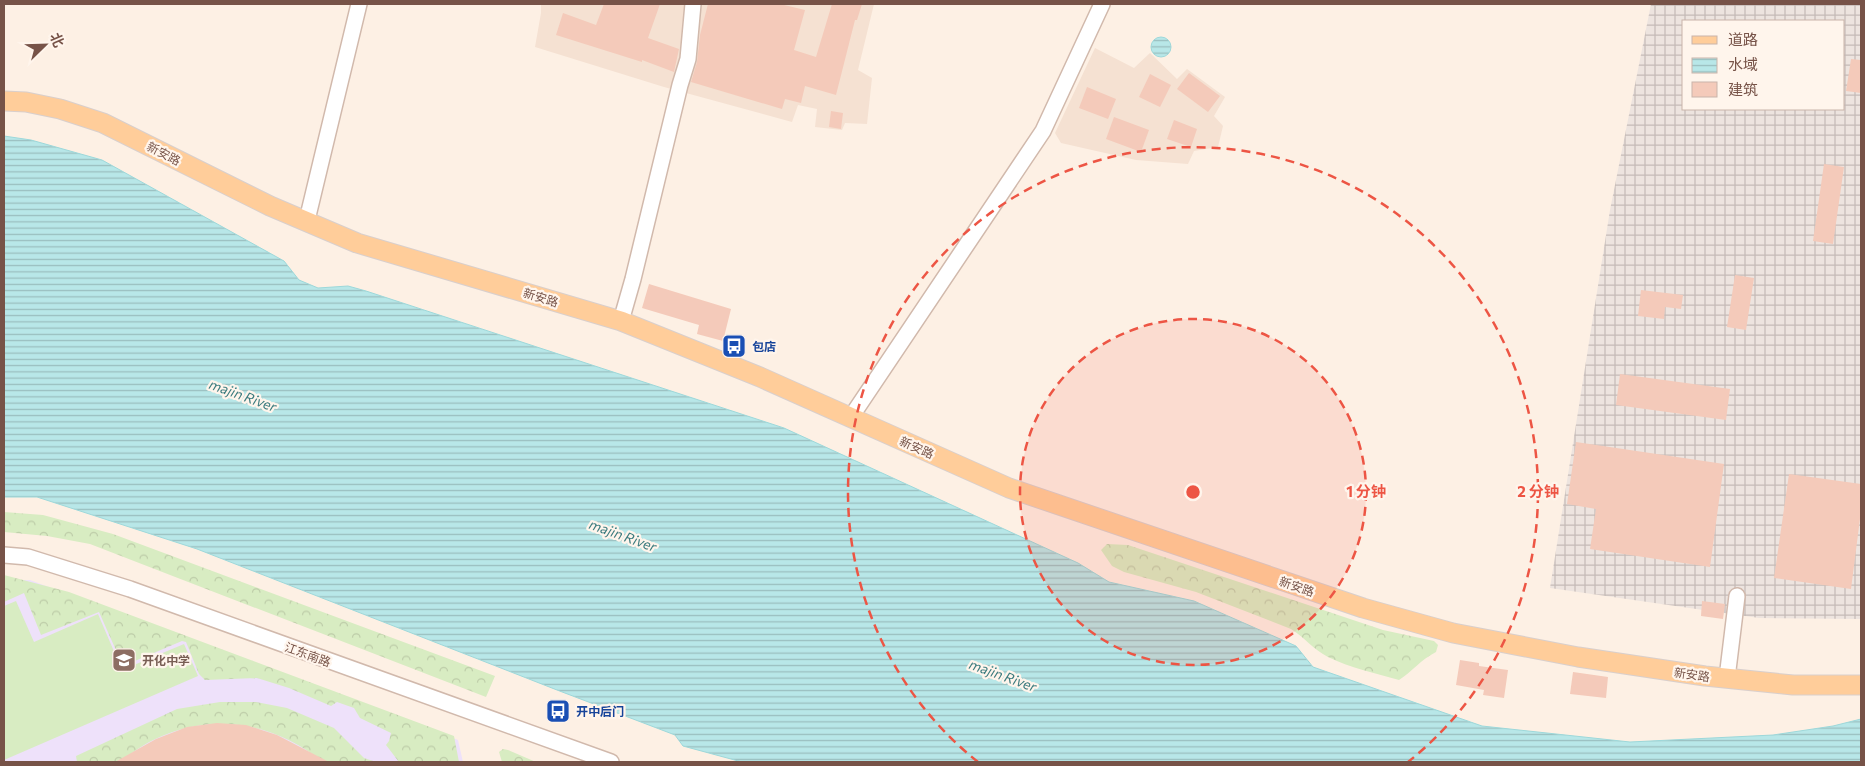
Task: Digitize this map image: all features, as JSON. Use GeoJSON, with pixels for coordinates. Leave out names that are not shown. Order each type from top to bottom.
{"type":"FeatureCollection","features":[{"type":"Feature","properties":{"kind":"main road","name":"新安路"},"geometry":{"type":"LineString","coordinates":[[4,100],[26,102],[60,109],[104,123],[270,206],[357,242],[620,321],[760,377],[1009,488],[1363,608],[1453,633],[1578,657],[1727,678],[1793,685],[1861,685]]}},
{"type":"Feature","properties":{"kind":"street"},"geometry":{"type":"LineString","coordinates":[[307,220],[359,4]]}},
{"type":"Feature","properties":{"kind":"street"},"geometry":{"type":"LineString","coordinates":[[620,321],[633,280],[688,58],[693,4]]}},
{"type":"Feature","properties":{"kind":"street"},"geometry":{"type":"LineString","coordinates":[[851,417],[1042,131],[1102,4]]}},
{"type":"Feature","properties":{"kind":"street","name":"江东南路"},"geometry":{"type":"LineString","coordinates":[[4,555],[28,557],[130,589],[594,760],[610,762]]}},
{"type":"Feature","properties":{"kind":"street"},"geometry":{"type":"LineString","coordinates":[[1727,678],[1737,596]]}},
{"type":"Feature","properties":{"kind":"shaded area"},"geometry":{"type":"Polygon","coordinates":[[[541,4],[874,4],[858,70],[872,78],[867,124],[845,123],[842,130],[815,127],[817,109],[798,105],[792,122],[664,87],[535,47],[541,4]]]}},
{"type":"Feature","properties":{"kind":"shaded area"},"geometry":{"type":"Polygon","coordinates":[[[1651,4],[1861,4],[1861,619],[1759,618],[1550,588],[1610,210],[1651,4]]]}},
{"type":"Feature","properties":{"kind":"shaded area"},"geometry":{"type":"Polygon","coordinates":[[[1095,48],[1134,68],[1150,53],[1177,79],[1187,69],[1225,97],[1214,116],[1223,126],[1218,147],[1194,151],[1188,164],[1136,160],[1061,143],[1055,133],[1095,48]]]}},
{"type":"Feature","properties":{"kind":"shaded area","name":"开化中学"},"geometry":{"type":"Polygon","coordinates":[[[4,580],[30,580],[458,740],[463,762],[4,762],[4,580]]]}},
{"type":"Feature","properties":{"kind":"green space"},"geometry":{"type":"Polygon","coordinates":[[[4,512],[43,515],[113,534],[495,676],[486,697],[90,544],[47,536],[4,532],[4,512]]]}},
{"type":"Feature","properties":{"kind":"green space"},"geometry":{"type":"Polygon","coordinates":[[[1107,544],[1128,545],[1383,630],[1434,641],[1438,645],[1436,652],[1425,658],[1399,680],[1354,667],[1323,654],[1291,629],[1196,592],[1124,572],[1112,566],[1101,550],[1107,544]]]}},
{"type":"Feature","properties":{"kind":"green space"},"geometry":{"type":"Polygon","coordinates":[[[4,575],[69,592],[454,736],[459,762],[399,762],[386,745],[391,733],[360,718],[354,708],[337,702],[331,706],[289,688],[257,678],[205,680],[199,674],[186,642],[182,641],[123,666],[99,612],[41,635],[24,593],[4,602],[4,575]]]}},
{"type":"Feature","properties":{"kind":"green space"},"geometry":{"type":"Polygon","coordinates":[[[16,601],[34,642],[98,614],[122,670],[184,644],[198,676],[4,760],[4,606],[16,601]]]}},
{"type":"Feature","properties":{"kind":"green space"},"geometry":{"type":"Polygon","coordinates":[[[220,702],[256,702],[287,708],[334,728],[364,758],[376,762],[322,762],[299,746],[274,734],[248,727],[222,724],[195,726],[169,733],[144,745],[121,762],[77,762],[76,756],[177,709],[220,702]]]}},
{"type":"Feature","properties":{"kind":"green space"},"geometry":{"type":"Polygon","coordinates":[[[503,749],[536,762],[502,762],[499,752],[503,749]]]}},
{"type":"Feature","properties":{"kind":"water"},"geometry":{"type":"Polygon","coordinates":[[[1157,37],[1165,37],[1171,43],[1171,51],[1165,57],[1157,57],[1151,51],[1151,43],[1157,37]]]}},
{"type":"Feature","properties":{"kind":"water","name":"majin River"},"geometry":{"type":"Polygon","coordinates":[[[4,136],[31,140],[102,160],[284,261],[299,280],[318,288],[348,286],[366,291],[784,428],[1078,563],[1109,582],[1194,601],[1296,646],[1313,667],[1482,726],[1630,742],[1773,735],[1833,726],[1861,719],[1861,762],[742,762],[683,746],[675,735],[197,549],[37,497],[4,497],[4,136]]]}},
{"type":"Feature","properties":{"kind":"building"},"geometry":{"type":"Polygon","coordinates":[[[604,4],[660,4],[648,38],[679,49],[674,72],[642,60],[642,62],[556,35],[563,13],[596,25],[604,4]]]}},
{"type":"Feature","properties":{"kind":"building"},"geometry":{"type":"Polygon","coordinates":[[[708,4],[780,4],[805,10],[794,50],[816,57],[832,4],[862,4],[857,20],[855,20],[836,95],[805,86],[801,103],[785,99],[782,109],[691,82],[697,62],[700,35],[708,4]]]}},
{"type":"Feature","properties":{"kind":"building"},"geometry":{"type":"Polygon","coordinates":[[[1851,59],[1861,60],[1861,93],[1846,91],[1851,59]]]}},
{"type":"Feature","properties":{"kind":"building"},"geometry":{"type":"Polygon","coordinates":[[[1189,73],[1220,96],[1208,112],[1177,89],[1189,73]]]}},
{"type":"Feature","properties":{"kind":"building"},"geometry":{"type":"Polygon","coordinates":[[[1150,74],[1171,85],[1160,107],[1139,97],[1150,74]]]}},
{"type":"Feature","properties":{"kind":"building"},"geometry":{"type":"Polygon","coordinates":[[[1087,87],[1116,99],[1108,119],[1079,108],[1087,87]]]}},
{"type":"Feature","properties":{"kind":"building"},"geometry":{"type":"Polygon","coordinates":[[[831,111],[843,113],[841,129],[829,127],[831,111]]]}},
{"type":"Feature","properties":{"kind":"building"},"geometry":{"type":"Polygon","coordinates":[[[1114,117],[1149,130],[1141,152],[1106,139],[1114,117]]]}},
{"type":"Feature","properties":{"kind":"building"},"geometry":{"type":"Polygon","coordinates":[[[1174,120],[1197,129],[1191,147],[1167,139],[1174,120]]]}},
{"type":"Feature","properties":{"kind":"building"},"geometry":{"type":"Polygon","coordinates":[[[1824,164],[1844,167],[1833,244],[1813,241],[1824,164]]]}},
{"type":"Feature","properties":{"kind":"building"},"geometry":{"type":"Polygon","coordinates":[[[1735,275],[1754,278],[1746,330],[1727,327],[1735,275]]]}},
{"type":"Feature","properties":{"kind":"building"},"geometry":{"type":"Polygon","coordinates":[[[649,284],[731,309],[723,341],[697,334],[699,325],[642,308],[649,284]]]}},
{"type":"Feature","properties":{"kind":"building"},"geometry":{"type":"Polygon","coordinates":[[[1641,290],[1683,295],[1681,309],[1665,307],[1664,319],[1638,316],[1641,290]]]}},
{"type":"Feature","properties":{"kind":"building"},"geometry":{"type":"Polygon","coordinates":[[[1620,374],[1730,389],[1726,420],[1616,405],[1620,374]]]}},
{"type":"Feature","properties":{"kind":"building"},"geometry":{"type":"Polygon","coordinates":[[[1576,442],[1724,464],[1710,567],[1590,549],[1596,509],[1567,504],[1576,442]]]}},
{"type":"Feature","properties":{"kind":"building"},"geometry":{"type":"Polygon","coordinates":[[[1789,474],[1861,484],[1861,511],[1851,589],[1774,578],[1789,474]]]}},
{"type":"Feature","properties":{"kind":"building"},"geometry":{"type":"Polygon","coordinates":[[[1702,601],[1725,604],[1723,619],[1701,616],[1702,601]]]}},
{"type":"Feature","properties":{"kind":"building"},"geometry":{"type":"Polygon","coordinates":[[[1460,660],[1479,663],[1479,666],[1508,670],[1504,698],[1483,695],[1484,690],[1456,685],[1460,660]]]}},
{"type":"Feature","properties":{"kind":"building"},"geometry":{"type":"Polygon","coordinates":[[[1573,672],[1608,677],[1606,698],[1570,694],[1573,672]]]}},
{"type":"Feature","properties":{"kind":"building"},"geometry":{"type":"Polygon","coordinates":[[[217,723],[246,725],[277,735],[329,762],[115,762],[156,739],[187,727],[217,723]]]}},
{"type":"Feature","properties":{"kind":"place","name":"包店"},"geometry":{"type":"Point","coordinates":[734,346]}},
{"type":"Feature","properties":{"kind":"place","name":"开化中学"},"geometry":{"type":"Point","coordinates":[124,660]}},
{"type":"Feature","properties":{"kind":"place","name":"开中后门"},"geometry":{"type":"Point","coordinates":[558,711]}}]}
